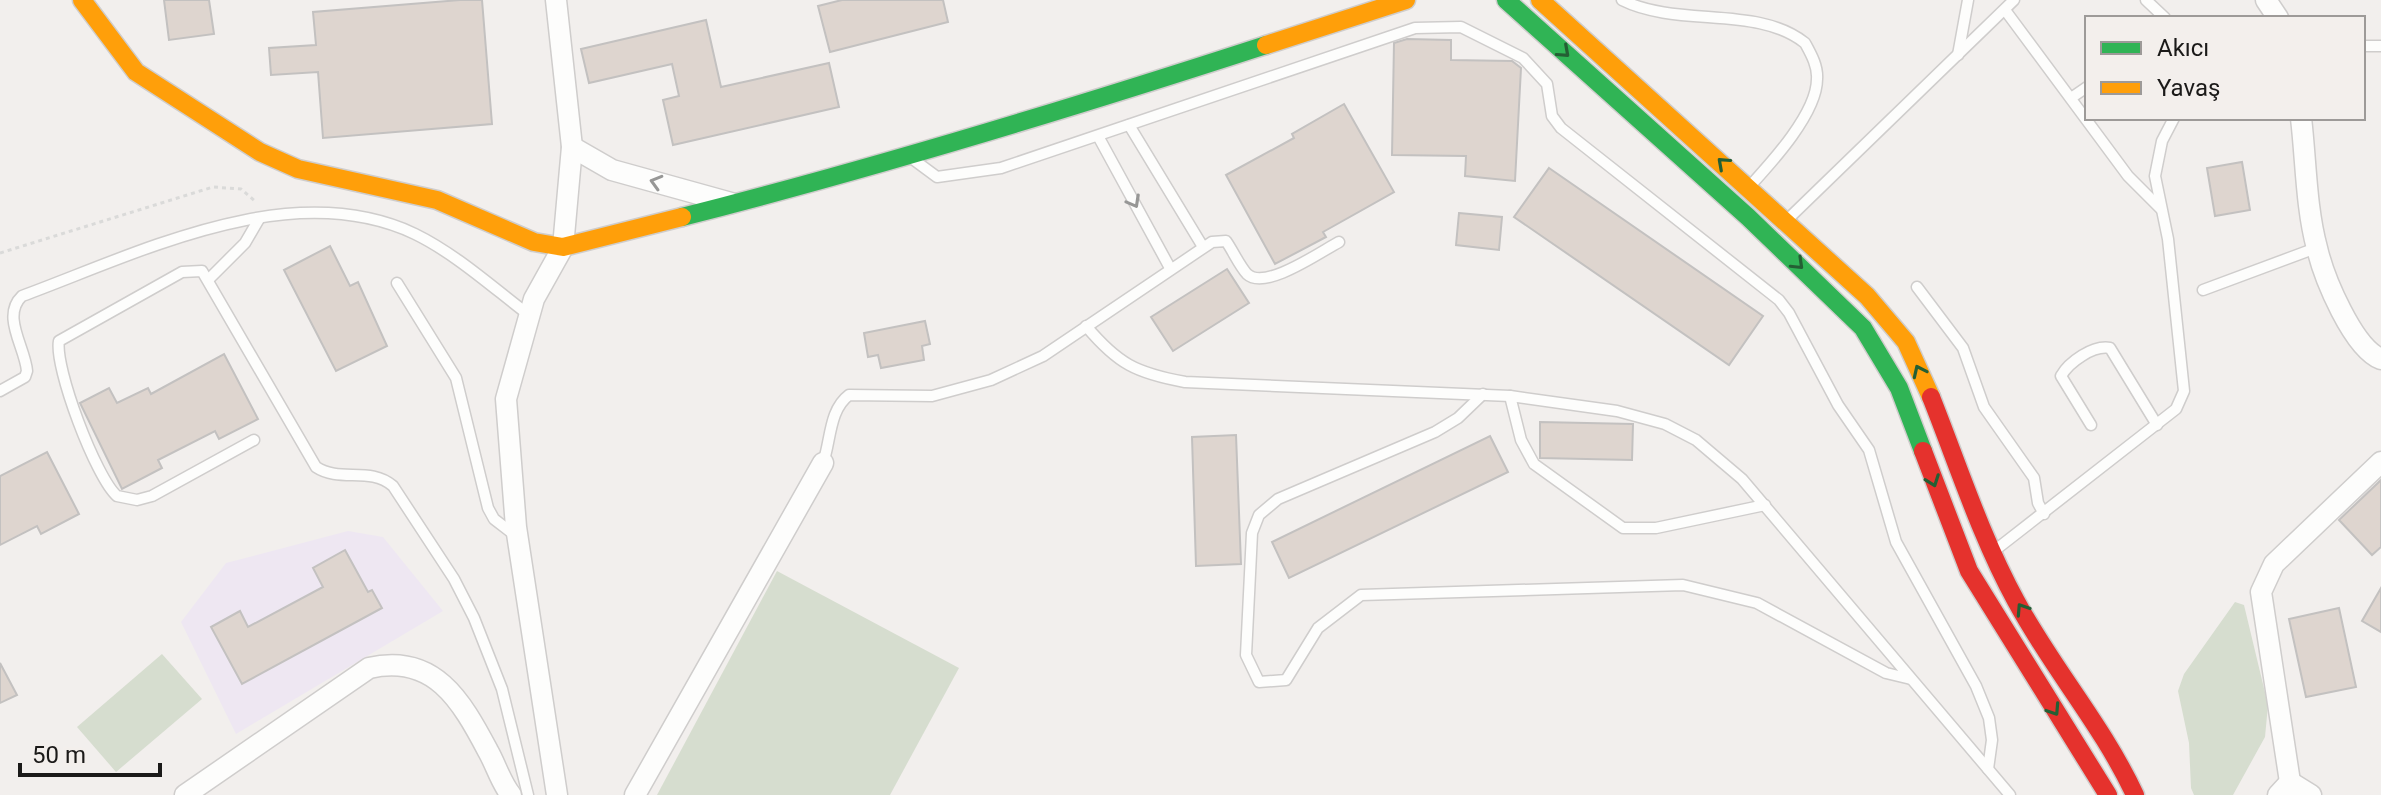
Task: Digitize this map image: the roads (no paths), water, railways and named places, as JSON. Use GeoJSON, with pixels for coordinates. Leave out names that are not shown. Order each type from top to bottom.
{"type":"FeatureCollection","features":[{"type":"Feature","properties":{"kind":"main road"},"geometry":{"type":"LineString","coordinates":[[82,0],[110,42],[136,72],[260,152],[298,169],[437,200],[534,242],[563,247],[909,156],[1043,117],[1406,0]]}},
{"type":"Feature","properties":{"kind":"main road"},"geometry":{"type":"LineString","coordinates":[[1506,0],[1733,203],[1863,328],[1899,388],[1969,571],[2108,795]]}},
{"type":"Feature","properties":{"kind":"main road"},"geometry":{"type":"LineString","coordinates":[[1540,0],[1867,296],[1906,342],[1992,552],[2017,603],[2120,763],[2135,795]]}},
{"type":"Feature","properties":{"kind":"street"},"geometry":{"type":"LineString","coordinates":[[553,793],[517,537],[506,399],[534,299],[563,247],[572,147],[556,0]]}},
{"type":"Feature","properties":{"kind":"street"},"geometry":{"type":"LineString","coordinates":[[2301,120],[2316,248],[2351,330],[2370,354],[2381,359]]}},
{"type":"Feature","properties":{"kind":"street"},"geometry":{"type":"LineString","coordinates":[[572,147],[612,170],[731,203]]}},
{"type":"Feature","properties":{"kind":"street"},"geometry":{"type":"LineString","coordinates":[[2311,795],[2284,788],[2264,622],[2263,581],[2274,564],[2381,462]]}},
{"type":"Feature","properties":{"kind":"street"},"geometry":{"type":"LineString","coordinates":[[635,795],[823,463]]}},
{"type":"Feature","properties":{"kind":"street"},"geometry":{"type":"LineString","coordinates":[[185,795],[369,668],[392,663],[425,670],[443,685],[486,747],[511,795]]}},
{"type":"Feature","properties":{"kind":"lane"},"geometry":{"type":"LineString","coordinates":[[1622,0],[1655,13],[1772,25],[1805,43],[1818,77],[1812,99],[1777,157],[1733,203]]}},
{"type":"Feature","properties":{"kind":"lane"},"geometry":{"type":"LineString","coordinates":[[1958,55],[1968,0]]}},
{"type":"Feature","properties":{"kind":"lane"},"geometry":{"type":"LineString","coordinates":[[1769,237],[2014,0]]}},
{"type":"Feature","properties":{"kind":"lane"},"geometry":{"type":"LineString","coordinates":[[2146,0],[2163,16]]}},
{"type":"Feature","properties":{"kind":"lane"},"geometry":{"type":"LineString","coordinates":[[2005,10],[2085,117]]}},
{"type":"Feature","properties":{"kind":"lane"},"geometry":{"type":"LineString","coordinates":[[909,156],[926,173],[937,177],[1001,168],[1415,28],[1461,27],[1523,58],[1547,84],[1552,116],[1561,128],[1779,300],[1789,313],[1838,405],[1869,450],[1896,542],[1976,686],[1989,718],[1992,740],[1988,769]]}},
{"type":"Feature","properties":{"kind":"lane"},"geometry":{"type":"LineString","coordinates":[[2071,98],[2085,88]]}},
{"type":"Feature","properties":{"kind":"lane"},"geometry":{"type":"LineString","coordinates":[[2087,120],[2135,186],[2161,209]]}},
{"type":"Feature","properties":{"kind":"lane"},"geometry":{"type":"LineString","coordinates":[[1992,552],[2157,425],[2176,409],[2184,391],[2155,176],[2158,153],[2173,120]]}},
{"type":"Feature","properties":{"kind":"lane"},"geometry":{"type":"LineString","coordinates":[[1129,125],[1203,247]]}},
{"type":"Feature","properties":{"kind":"lane"},"geometry":{"type":"LineString","coordinates":[[1098,136],[1170,268]]}},
{"type":"Feature","properties":{"kind":"lane"},"geometry":{"type":"LineString","coordinates":[[0,391],[25,377],[26,361],[13,320],[13,311],[22,296],[206,228],[263,218],[292,214],[338,216],[376,221],[413,233],[454,258],[529,315]]}},
{"type":"Feature","properties":{"kind":"lane"},"geometry":{"type":"LineString","coordinates":[[209,279],[245,243],[263,218]]}},
{"type":"Feature","properties":{"kind":"lane"},"geometry":{"type":"LineString","coordinates":[[823,463],[839,402],[849,395],[932,396],[959,390],[1043,356],[1212,242],[1226,241],[1248,275],[1265,279],[1339,242]]}},
{"type":"Feature","properties":{"kind":"lane"},"geometry":{"type":"LineString","coordinates":[[2203,290],[2316,248]]}},
{"type":"Feature","properties":{"kind":"lane"},"geometry":{"type":"LineString","coordinates":[[254,440],[152,496],[137,500],[117,496],[102,477],[60,366],[59,341],[182,272],[202,271],[316,467],[335,474],[382,477],[393,486],[454,579],[502,689],[528,795]]}},
{"type":"Feature","properties":{"kind":"lane"},"geometry":{"type":"LineString","coordinates":[[397,283],[456,378],[488,508],[494,519],[517,537]]}},
{"type":"Feature","properties":{"kind":"lane"},"geometry":{"type":"LineString","coordinates":[[1917,287],[1963,348],[1984,407],[2034,478],[2038,503],[2044,514]]}},
{"type":"Feature","properties":{"kind":"lane"},"geometry":{"type":"LineString","coordinates":[[1086,326],[1107,351],[1136,371],[1185,382],[1510,396],[1617,411],[1665,424],[1716,455],[1765,505],[2010,795]]}},
{"type":"Feature","properties":{"kind":"lane"},"geometry":{"type":"LineString","coordinates":[[2091,425],[2061,376],[2092,349],[2102,347],[2110,348],[2157,425]]}},
{"type":"Feature","properties":{"kind":"lane"},"geometry":{"type":"LineString","coordinates":[[1483,394],[1458,418],[1435,432],[1293,492],[1259,515],[1252,533],[1246,655],[1259,682],[1286,680],[1318,628],[1361,595],[1683,585],[1757,603],[1886,673],[1911,679]]}},
{"type":"Feature","properties":{"kind":"lane"},"geometry":{"type":"LineString","coordinates":[[1510,396],[1521,440],[1534,464],[1623,528],[1656,528],[1765,505]]}}]}
